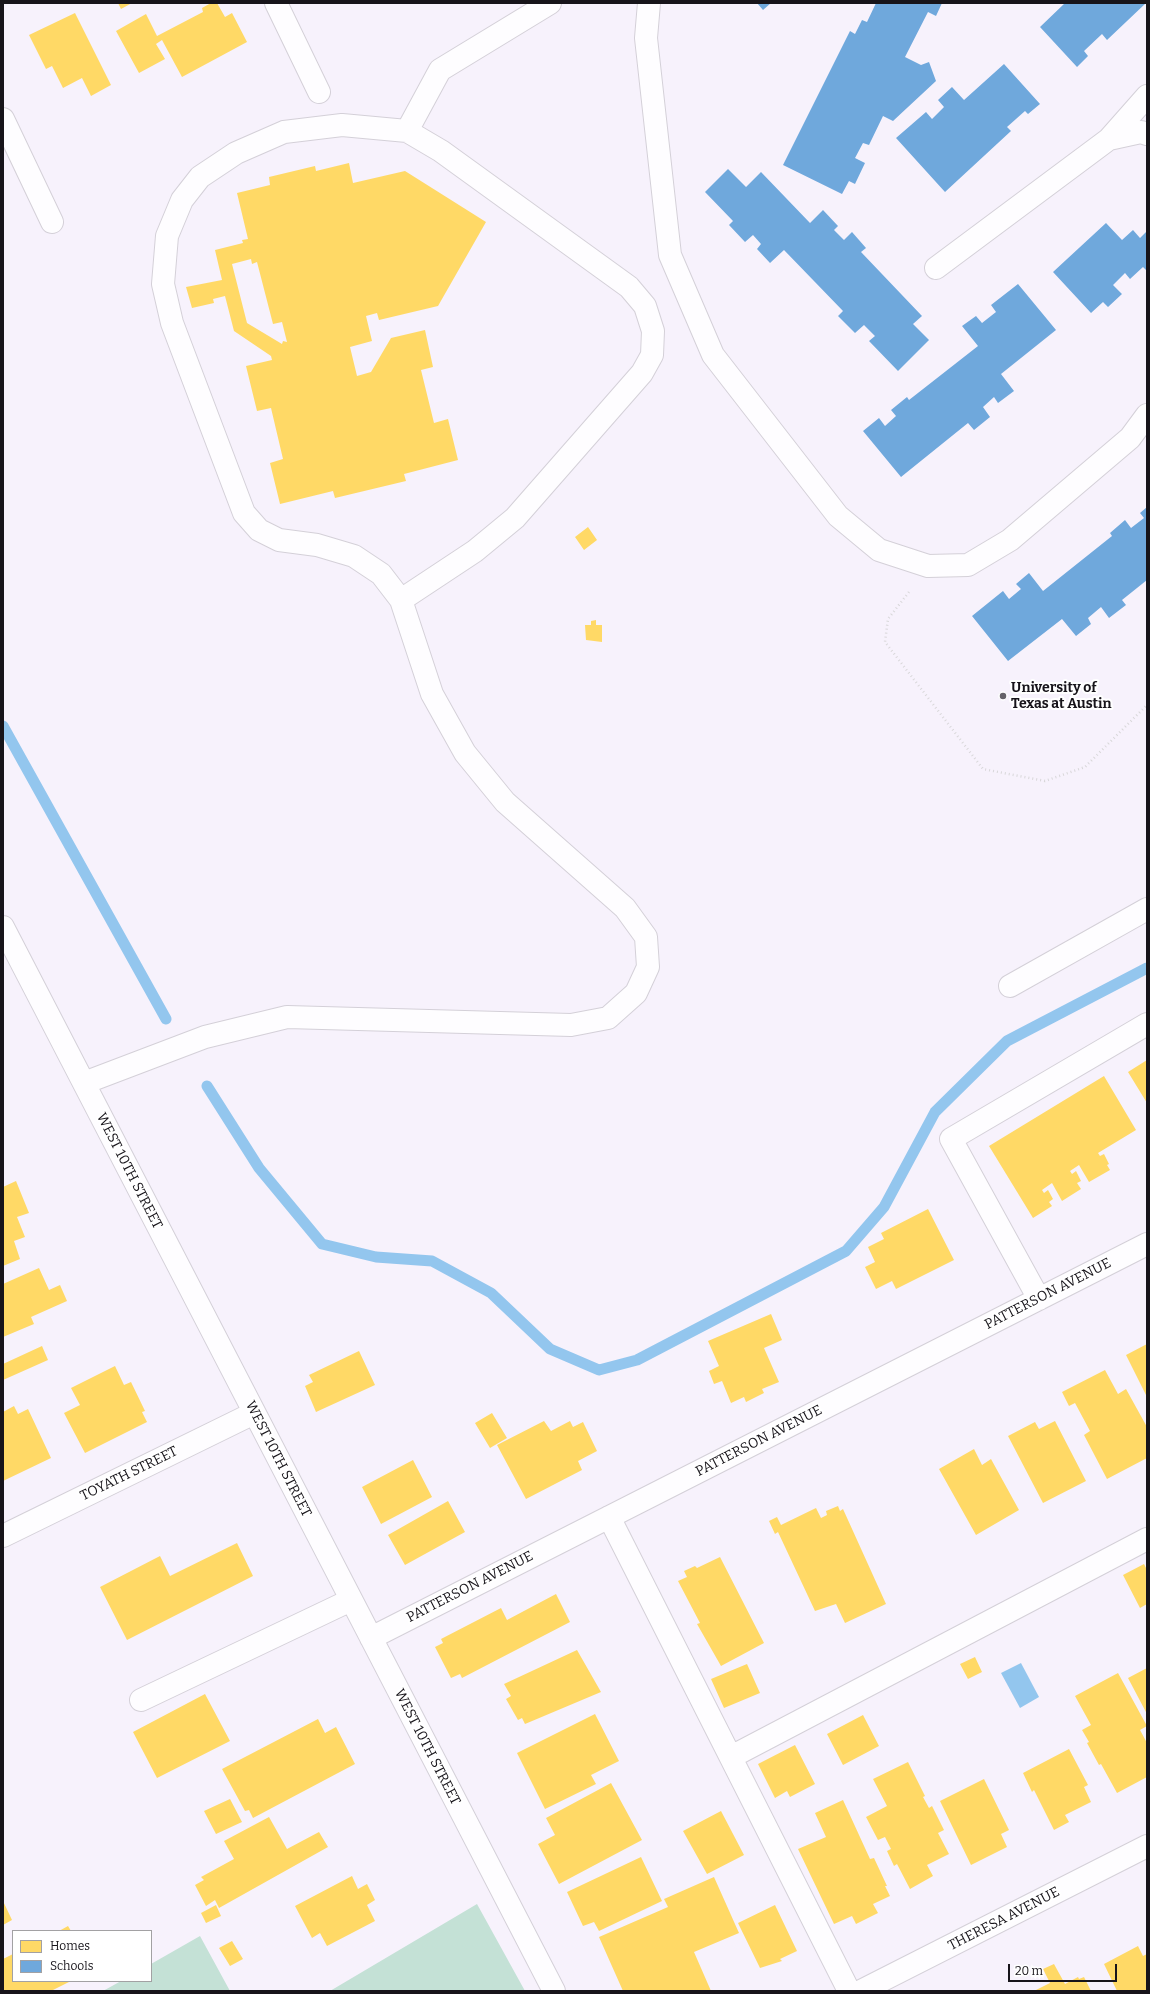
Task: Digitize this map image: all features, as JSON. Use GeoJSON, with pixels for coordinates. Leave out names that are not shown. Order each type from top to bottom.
{"type":"FeatureCollection","features":[{"type":"Feature","properties":{"kind":"street"},"geometry":{"type":"LineString","coordinates":[[276,3],[319,92]]}},
{"type":"Feature","properties":{"kind":"street"},"geometry":{"type":"LineString","coordinates":[[407,131],[440,70],[550,3]]}},
{"type":"Feature","properties":{"kind":"street"},"geometry":{"type":"LineString","coordinates":[[649,3],[646,38],[670,255],[713,355],[838,516],[879,550],[928,566],[968,565],[1010,540],[1130,438],[1147,415]]}},
{"type":"Feature","properties":{"kind":"street"},"geometry":{"type":"LineString","coordinates":[[936,268],[1109,139],[1147,96]]}},
{"type":"Feature","properties":{"kind":"street"},"geometry":{"type":"LineString","coordinates":[[3,119],[52,222]]}},
{"type":"Feature","properties":{"kind":"street"},"geometry":{"type":"LineString","coordinates":[[84,1083],[205,1037],[287,1017],[571,1025],[608,1018],[636,993],[648,967],[646,936],[625,908],[505,802],[464,753],[432,694],[401,600],[381,574],[354,556],[317,545],[279,540],[259,530],[244,513],[172,323],[163,284],[167,236],[182,200],[200,177],[236,153],[284,132],[342,125],[407,131],[441,151],[629,287],[645,306],[653,331],[652,355],[642,373],[515,518],[475,552],[401,600]]}},
{"type":"Feature","properties":{"kind":"street"},"geometry":{"type":"LineString","coordinates":[[1109,139],[1141,132],[1147,134]]}},
{"type":"Feature","properties":{"kind":"street"},"geometry":{"type":"LineString","coordinates":[[1010,986],[1147,909]]}},
{"type":"Feature","properties":{"kind":"street","name":"WEST 10TH STREET"},"geometry":{"type":"LineString","coordinates":[[3,927],[554,1991]]}},
{"type":"Feature","properties":{"kind":"street"},"geometry":{"type":"LineString","coordinates":[[1039,1299],[951,1139],[1147,1024]]}},
{"type":"Feature","properties":{"kind":"street","name":"PATTERSON AVENUE"},"geometry":{"type":"LineString","coordinates":[[371,1638],[1147,1244]]}},
{"type":"Feature","properties":{"kind":"street","name":"TOYATH STREET"},"geometry":{"type":"LineString","coordinates":[[3,1536],[254,1413]]}},
{"type":"Feature","properties":{"kind":"street"},"geometry":{"type":"LineString","coordinates":[[608,1517],[849,1991]]}},
{"type":"Feature","properties":{"kind":"street"},"geometry":{"type":"LineString","coordinates":[[731,1757],[1147,1539]]}},
{"type":"Feature","properties":{"kind":"street"},"geometry":{"type":"LineString","coordinates":[[141,1700],[351,1600]]}},
{"type":"Feature","properties":{"kind":"street","name":"THERESA AVENUE"},"geometry":{"type":"LineString","coordinates":[[861,1991],[1147,1846]]}},
{"type":"Feature","properties":{"kind":"path"},"geometry":{"type":"LineString","coordinates":[[928,566],[888,619],[885,642],[983,769],[1045,781],[1085,767],[1147,705]]}},
{"type":"Feature","properties":{"kind":"green space"},"geometry":{"type":"Polygon","coordinates":[[[477,1904],[525,1991],[330,1991],[477,1904]]]}},
{"type":"Feature","properties":{"kind":"green space"},"geometry":{"type":"Polygon","coordinates":[[[200,1936],[230,1991],[103,1991],[119,1982],[152,1982],[152,1963],[200,1936]]]}},
{"type":"Feature","properties":{"kind":"water"},"geometry":{"type":"Polygon","coordinates":[[[1021,1663],[1039,1697],[1020,1708],[1001,1673],[1021,1663]]]}},
{"type":"Feature","properties":{"kind":"building: Homes"},"geometry":{"type":"Polygon","coordinates":[[[118,3],[132,3],[121,9],[118,3]]]}},
{"type":"Feature","properties":{"kind":"building: Homes"},"geometry":{"type":"Polygon","coordinates":[[[211,3],[217,3],[225,17],[232,13],[247,42],[182,77],[162,40],[156,44],[165,59],[139,73],[116,31],[146,14],[157,36],[203,12],[202,8],[211,3]]]}},
{"type":"Feature","properties":{"kind":"building: Homes"},"geometry":{"type":"Polygon","coordinates":[[[75,13],[111,85],[91,96],[82,78],[63,88],[52,66],[46,69],[29,35],[75,13]]]}},
{"type":"Feature","properties":{"kind":"building: Homes"},"geometry":{"type":"Polygon","coordinates":[[[349,163],[353,183],[405,171],[486,222],[438,306],[379,320],[377,313],[366,316],[372,341],[350,347],[357,376],[371,372],[391,338],[425,330],[433,367],[421,370],[434,423],[448,419],[458,460],[404,474],[406,481],[335,498],[333,491],[280,504],[270,463],[283,459],[271,408],[257,411],[246,366],[272,360],[271,356],[234,331],[225,296],[213,299],[214,303],[192,308],[186,287],[222,280],[215,250],[243,243],[242,240],[248,239],[237,193],[270,185],[269,177],[315,166],[316,171],[349,163]],[[251,259],[232,264],[247,323],[282,344],[283,341],[287,342],[282,322],[273,324],[257,262],[252,264],[251,259]]]}},
{"type":"Feature","properties":{"kind":"building: Homes"},"geometry":{"type":"Polygon","coordinates":[[[588,527],[597,540],[584,550],[575,537],[588,527]]]}},
{"type":"Feature","properties":{"kind":"building: Homes"},"geometry":{"type":"Polygon","coordinates":[[[596,620],[596,625],[602,625],[602,642],[586,640],[585,625],[591,625],[591,621],[596,620]]]}},
{"type":"Feature","properties":{"kind":"building: Homes"},"geometry":{"type":"Polygon","coordinates":[[[1147,1060],[1147,1103],[1128,1072],[1147,1060]]]}},
{"type":"Feature","properties":{"kind":"building: Homes"},"geometry":{"type":"Polygon","coordinates":[[[1104,1076],[1136,1130],[1098,1153],[1100,1156],[1104,1154],[1110,1170],[1089,1182],[1079,1165],[1070,1171],[1072,1174],[1076,1171],[1081,1181],[1077,1183],[1081,1189],[1062,1201],[1052,1183],[1042,1190],[1044,1193],[1048,1190],[1053,1199],[1049,1202],[1052,1206],[1033,1218],[989,1146],[1104,1076]]]}},
{"type":"Feature","properties":{"kind":"building: Homes"},"geometry":{"type":"Polygon","coordinates":[[[16,1181],[29,1213],[17,1217],[25,1237],[14,1241],[20,1259],[3,1266],[3,1187],[16,1181]]]}},
{"type":"Feature","properties":{"kind":"building: Homes"},"geometry":{"type":"Polygon","coordinates":[[[928,1209],[954,1260],[896,1289],[892,1281],[876,1289],[865,1267],[875,1262],[868,1247],[884,1239],[881,1233],[928,1209]]]}},
{"type":"Feature","properties":{"kind":"building: Homes"},"geometry":{"type":"Polygon","coordinates":[[[39,1268],[49,1290],[60,1285],[67,1301],[31,1317],[34,1324],[3,1337],[3,1284],[39,1268]]]}},
{"type":"Feature","properties":{"kind":"building: Homes"},"geometry":{"type":"Polygon","coordinates":[[[771,1314],[782,1340],[764,1348],[779,1382],[762,1389],[764,1393],[746,1402],[744,1397],[731,1403],[722,1381],[714,1384],[709,1371],[719,1366],[708,1341],[771,1314]]]}},
{"type":"Feature","properties":{"kind":"building: Homes"},"geometry":{"type":"Polygon","coordinates":[[[1147,1344],[1147,1397],[1126,1355],[1147,1344]]]}},
{"type":"Feature","properties":{"kind":"building: Homes"},"geometry":{"type":"Polygon","coordinates":[[[42,1346],[48,1360],[3,1380],[3,1364],[42,1346]]]}},
{"type":"Feature","properties":{"kind":"building: Homes"},"geometry":{"type":"Polygon","coordinates":[[[359,1351],[375,1385],[316,1412],[305,1386],[313,1382],[309,1375],[359,1351]]]}},
{"type":"Feature","properties":{"kind":"building: Homes"},"geometry":{"type":"Polygon","coordinates":[[[115,1366],[124,1385],[131,1382],[145,1411],[142,1412],[147,1422],[85,1453],[64,1413],[80,1405],[71,1388],[115,1366]]]}},
{"type":"Feature","properties":{"kind":"building: Homes"},"geometry":{"type":"Polygon","coordinates":[[[1105,1370],[1118,1394],[1126,1389],[1147,1427],[1147,1458],[1107,1479],[1084,1435],[1090,1431],[1075,1403],[1069,1406],[1062,1392],[1105,1370]]]}},
{"type":"Feature","properties":{"kind":"building: Homes"},"geometry":{"type":"Polygon","coordinates":[[[14,1406],[18,1414],[28,1409],[51,1458],[3,1481],[3,1412],[14,1406]]]}},
{"type":"Feature","properties":{"kind":"building: Homes"},"geometry":{"type":"Polygon","coordinates":[[[492,1413],[507,1438],[490,1448],[475,1423],[492,1413]]]}},
{"type":"Feature","properties":{"kind":"building: Homes"},"geometry":{"type":"Polygon","coordinates":[[[544,1421],[551,1431],[570,1421],[573,1427],[583,1422],[597,1451],[578,1461],[582,1470],[526,1499],[497,1445],[544,1421]]]}},
{"type":"Feature","properties":{"kind":"building: Homes"},"geometry":{"type":"Polygon","coordinates":[[[1055,1421],[1086,1481],[1043,1503],[1008,1436],[1035,1422],[1039,1429],[1055,1421]]]}},
{"type":"Feature","properties":{"kind":"building: Homes"},"geometry":{"type":"Polygon","coordinates":[[[974,1449],[982,1465],[991,1459],[1019,1510],[976,1535],[939,1469],[974,1449]]]}},
{"type":"Feature","properties":{"kind":"building: Homes"},"geometry":{"type":"Polygon","coordinates":[[[413,1460],[432,1497],[381,1524],[362,1487],[413,1460]]]}},
{"type":"Feature","properties":{"kind":"building: Homes"},"geometry":{"type":"Polygon","coordinates":[[[448,1501],[465,1532],[405,1565],[388,1535],[448,1501]]]}},
{"type":"Feature","properties":{"kind":"building: Homes"},"geometry":{"type":"Polygon","coordinates":[[[838,1506],[840,1511],[843,1509],[886,1604],[845,1623],[836,1604],[815,1611],[778,1532],[775,1534],[769,1521],[777,1517],[781,1525],[816,1508],[821,1518],[827,1515],[826,1511],[838,1506]]]}},
{"type":"Feature","properties":{"kind":"building: Homes"},"geometry":{"type":"Polygon","coordinates":[[[237,1543],[253,1576],[127,1640],[100,1587],[160,1556],[170,1576],[237,1543]]]}},
{"type":"Feature","properties":{"kind":"building: Homes"},"geometry":{"type":"Polygon","coordinates":[[[720,1557],[764,1643],[721,1666],[697,1624],[700,1623],[678,1581],[687,1577],[684,1571],[695,1566],[697,1568],[720,1557]]]}},
{"type":"Feature","properties":{"kind":"building: Homes"},"geometry":{"type":"Polygon","coordinates":[[[1144,1564],[1147,1570],[1147,1604],[1140,1608],[1123,1575],[1144,1564]]]}},
{"type":"Feature","properties":{"kind":"building: Homes"},"geometry":{"type":"Polygon","coordinates":[[[556,1594],[570,1622],[462,1678],[460,1674],[451,1678],[435,1647],[443,1643],[441,1639],[501,1608],[507,1620],[556,1594]]]}},
{"type":"Feature","properties":{"kind":"building: Homes"},"geometry":{"type":"Polygon","coordinates":[[[577,1650],[601,1692],[525,1724],[522,1718],[518,1720],[506,1699],[511,1696],[504,1684],[577,1650]]]}},
{"type":"Feature","properties":{"kind":"building: Homes"},"geometry":{"type":"Polygon","coordinates":[[[975,1657],[982,1672],[968,1679],[960,1664],[975,1657]]]}},
{"type":"Feature","properties":{"kind":"building: Homes"},"geometry":{"type":"Polygon","coordinates":[[[747,1664],[760,1693],[724,1708],[711,1679],[747,1664]]]}},
{"type":"Feature","properties":{"kind":"building: Homes"},"geometry":{"type":"Polygon","coordinates":[[[1147,1668],[1147,1714],[1128,1678],[1147,1668]]]}},
{"type":"Feature","properties":{"kind":"building: Homes"},"geometry":{"type":"Polygon","coordinates":[[[1118,1673],[1147,1726],[1140,1730],[1147,1743],[1147,1777],[1117,1793],[1101,1764],[1099,1765],[1087,1743],[1089,1742],[1082,1730],[1091,1725],[1075,1696],[1118,1673]]]}},
{"type":"Feature","properties":{"kind":"building: Homes"},"geometry":{"type":"Polygon","coordinates":[[[205,1694],[230,1741],[157,1778],[133,1732],[205,1694]]]}},
{"type":"Feature","properties":{"kind":"building: Homes"},"geometry":{"type":"Polygon","coordinates":[[[595,1714],[619,1761],[591,1775],[596,1784],[545,1809],[517,1753],[595,1714]]]}},
{"type":"Feature","properties":{"kind":"building: Homes"},"geometry":{"type":"Polygon","coordinates":[[[863,1715],[879,1746],[843,1765],[827,1734],[863,1715]]]}},
{"type":"Feature","properties":{"kind":"building: Homes"},"geometry":{"type":"Polygon","coordinates":[[[318,1719],[325,1733],[336,1727],[355,1764],[253,1818],[249,1810],[245,1811],[222,1769],[318,1719]]]}},
{"type":"Feature","properties":{"kind":"building: Homes"},"geometry":{"type":"Polygon","coordinates":[[[795,1745],[815,1784],[790,1797],[787,1791],[775,1798],[758,1764],[795,1745]]]}},
{"type":"Feature","properties":{"kind":"building: Homes"},"geometry":{"type":"Polygon","coordinates":[[[1069,1749],[1088,1785],[1084,1787],[1091,1802],[1065,1815],[1069,1822],[1054,1830],[1034,1790],[1032,1792],[1023,1773],[1069,1749]]]}},
{"type":"Feature","properties":{"kind":"building: Homes"},"geometry":{"type":"Polygon","coordinates":[[[908,1762],[925,1796],[923,1797],[929,1808],[932,1806],[944,1830],[938,1833],[949,1854],[927,1865],[933,1876],[910,1889],[897,1864],[894,1866],[887,1851],[891,1849],[885,1837],[878,1840],[866,1817],[887,1806],[873,1779],[908,1762]]]}},
{"type":"Feature","properties":{"kind":"building: Homes"},"geometry":{"type":"Polygon","coordinates":[[[984,1779],[1009,1830],[1001,1834],[1007,1847],[971,1865],[940,1801],[984,1779]]]}},
{"type":"Feature","properties":{"kind":"building: Homes"},"geometry":{"type":"Polygon","coordinates":[[[611,1783],[642,1840],[559,1884],[538,1844],[555,1835],[546,1818],[611,1783]]]}},
{"type":"Feature","properties":{"kind":"building: Homes"},"geometry":{"type":"Polygon","coordinates":[[[230,1799],[242,1822],[216,1834],[204,1811],[230,1799]]]}},
{"type":"Feature","properties":{"kind":"building: Homes"},"geometry":{"type":"Polygon","coordinates":[[[843,1800],[870,1859],[874,1858],[890,1896],[873,1904],[878,1913],[856,1924],[852,1916],[834,1924],[798,1849],[826,1837],[815,1813],[843,1800]]]}},
{"type":"Feature","properties":{"kind":"building: Homes"},"geometry":{"type":"Polygon","coordinates":[[[721,1811],[744,1855],[707,1874],[683,1831],[721,1811]]]}},
{"type":"Feature","properties":{"kind":"building: Homes"},"geometry":{"type":"Polygon","coordinates":[[[269,1817],[287,1849],[319,1832],[328,1847],[219,1908],[215,1900],[206,1906],[195,1885],[204,1880],[201,1877],[234,1859],[224,1841],[269,1817]]]}},
{"type":"Feature","properties":{"kind":"building: Homes"},"geometry":{"type":"Polygon","coordinates":[[[641,1857],[662,1901],[599,1931],[594,1922],[583,1926],[567,1892],[641,1857]]]}},
{"type":"Feature","properties":{"kind":"building: Homes"},"geometry":{"type":"Polygon","coordinates":[[[352,1876],[358,1889],[367,1884],[375,1900],[367,1905],[375,1921],[327,1946],[320,1933],[312,1938],[295,1906],[352,1876]]]}},
{"type":"Feature","properties":{"kind":"building: Homes"},"geometry":{"type":"Polygon","coordinates":[[[714,1877],[739,1933],[694,1952],[711,1991],[623,1991],[599,1937],[668,1907],[664,1899],[714,1877]]]}},
{"type":"Feature","properties":{"kind":"building: Homes"},"geometry":{"type":"Polygon","coordinates":[[[3,1901],[12,1920],[3,1925],[3,1901]]]}},
{"type":"Feature","properties":{"kind":"building: Homes"},"geometry":{"type":"Polygon","coordinates":[[[216,1905],[221,1916],[206,1923],[201,1913],[216,1905]]]}},
{"type":"Feature","properties":{"kind":"building: Homes"},"geometry":{"type":"Polygon","coordinates":[[[775,1905],[797,1951],[780,1959],[782,1961],[760,1968],[738,1923],[775,1905]]]}},
{"type":"Feature","properties":{"kind":"building: Homes"},"geometry":{"type":"Polygon","coordinates":[[[68,1926],[70,1930],[61,1930],[68,1926]]]}},
{"type":"Feature","properties":{"kind":"building: Homes"},"geometry":{"type":"Polygon","coordinates":[[[232,1941],[243,1959],[230,1966],[219,1948],[232,1941]]]}},
{"type":"Feature","properties":{"kind":"building: Homes"},"geometry":{"type":"Polygon","coordinates":[[[1138,1946],[1143,1956],[1147,1954],[1147,1991],[1117,1991],[1104,1964],[1138,1946]]]}},
{"type":"Feature","properties":{"kind":"building: Homes"},"geometry":{"type":"Polygon","coordinates":[[[12,1954],[12,1982],[69,1982],[51,1991],[3,1991],[3,1959],[12,1954]]]}},
{"type":"Feature","properties":{"kind":"building: Homes"},"geometry":{"type":"Polygon","coordinates":[[[1054,1964],[1065,1984],[1078,1977],[1079,1979],[1084,1977],[1091,1991],[1034,1991],[1050,1983],[1043,1969],[1054,1964]]]}},
{"type":"Feature","properties":{"kind":"building: Schools"},"geometry":{"type":"Polygon","coordinates":[[[757,3],[771,3],[763,10],[757,3]]]}},
{"type":"Feature","properties":{"kind":"building: Schools"},"geometry":{"type":"Polygon","coordinates":[[[876,3],[942,3],[936,16],[928,12],[905,57],[921,65],[929,62],[936,81],[893,121],[883,116],[869,145],[863,143],[855,158],[865,163],[855,184],[849,181],[842,194],[783,165],[850,31],[855,34],[862,20],[867,22],[876,3]]]}},
{"type":"Feature","properties":{"kind":"building: Schools"},"geometry":{"type":"Polygon","coordinates":[[[1065,3],[1146,3],[1107,40],[1102,34],[1084,51],[1088,56],[1077,67],[1040,27],[1065,3]]]}},
{"type":"Feature","properties":{"kind":"building: Schools"},"geometry":{"type":"Polygon","coordinates":[[[1004,64],[1040,104],[1028,114],[1025,111],[1007,127],[1011,131],[945,192],[896,138],[926,112],[932,119],[944,107],[938,100],[952,87],[964,100],[1004,64]]]}},
{"type":"Feature","properties":{"kind":"building: Schools"},"geometry":{"type":"Polygon","coordinates":[[[728,169],[746,187],[761,172],[810,223],[823,210],[838,226],[834,230],[844,240],[852,232],[866,248],[861,252],[922,316],[913,324],[929,340],[898,371],[869,341],[875,336],[864,325],[855,333],[838,316],[843,311],[784,250],[770,263],[757,249],[761,244],[753,235],[745,242],[729,225],[733,221],[705,192],[728,169]]]}},
{"type":"Feature","properties":{"kind":"building: Schools"},"geometry":{"type":"Polygon","coordinates":[[[1106,223],[1122,240],[1133,230],[1140,238],[1147,231],[1147,271],[1143,267],[1130,279],[1125,273],[1113,285],[1122,294],[1108,307],[1103,302],[1091,313],[1053,272],[1106,223]]]}},
{"type":"Feature","properties":{"kind":"building: Schools"},"geometry":{"type":"Polygon","coordinates":[[[1018,284],[1056,330],[1001,374],[1014,391],[998,403],[994,397],[983,407],[990,417],[974,430],[968,423],[901,477],[863,431],[879,418],[885,426],[896,416],[891,410],[907,397],[909,400],[978,346],[962,326],[976,316],[982,323],[996,312],[991,305],[1018,284]]]}},
{"type":"Feature","properties":{"kind":"building: Schools"},"geometry":{"type":"Polygon","coordinates":[[[1147,507],[1147,580],[1122,600],[1126,605],[1109,618],[1101,607],[1088,618],[1091,624],[1076,636],[1062,619],[1008,661],[972,616],[1003,591],[1009,599],[1021,589],[1016,584],[1029,573],[1043,591],[1112,536],[1110,533],[1125,520],[1131,528],[1144,518],[1140,513],[1147,507]]]}},
{"type":"Feature","properties":{"kind":"waterway"},"geometry":{"type":"LineString","coordinates":[[3,726],[166,1019]]}},
{"type":"Feature","properties":{"kind":"waterway"},"geometry":{"type":"LineString","coordinates":[[207,1086],[259,1168],[322,1244],[376,1257],[432,1261],[491,1293],[550,1349],[599,1370],[637,1360],[846,1251],[884,1207],[935,1112],[1007,1041],[1147,968]]}},
{"type":"Feature","properties":{"kind":"place","name":"University of Texas at Austin"},"geometry":{"type":"Point","coordinates":[1003,696]}}]}
